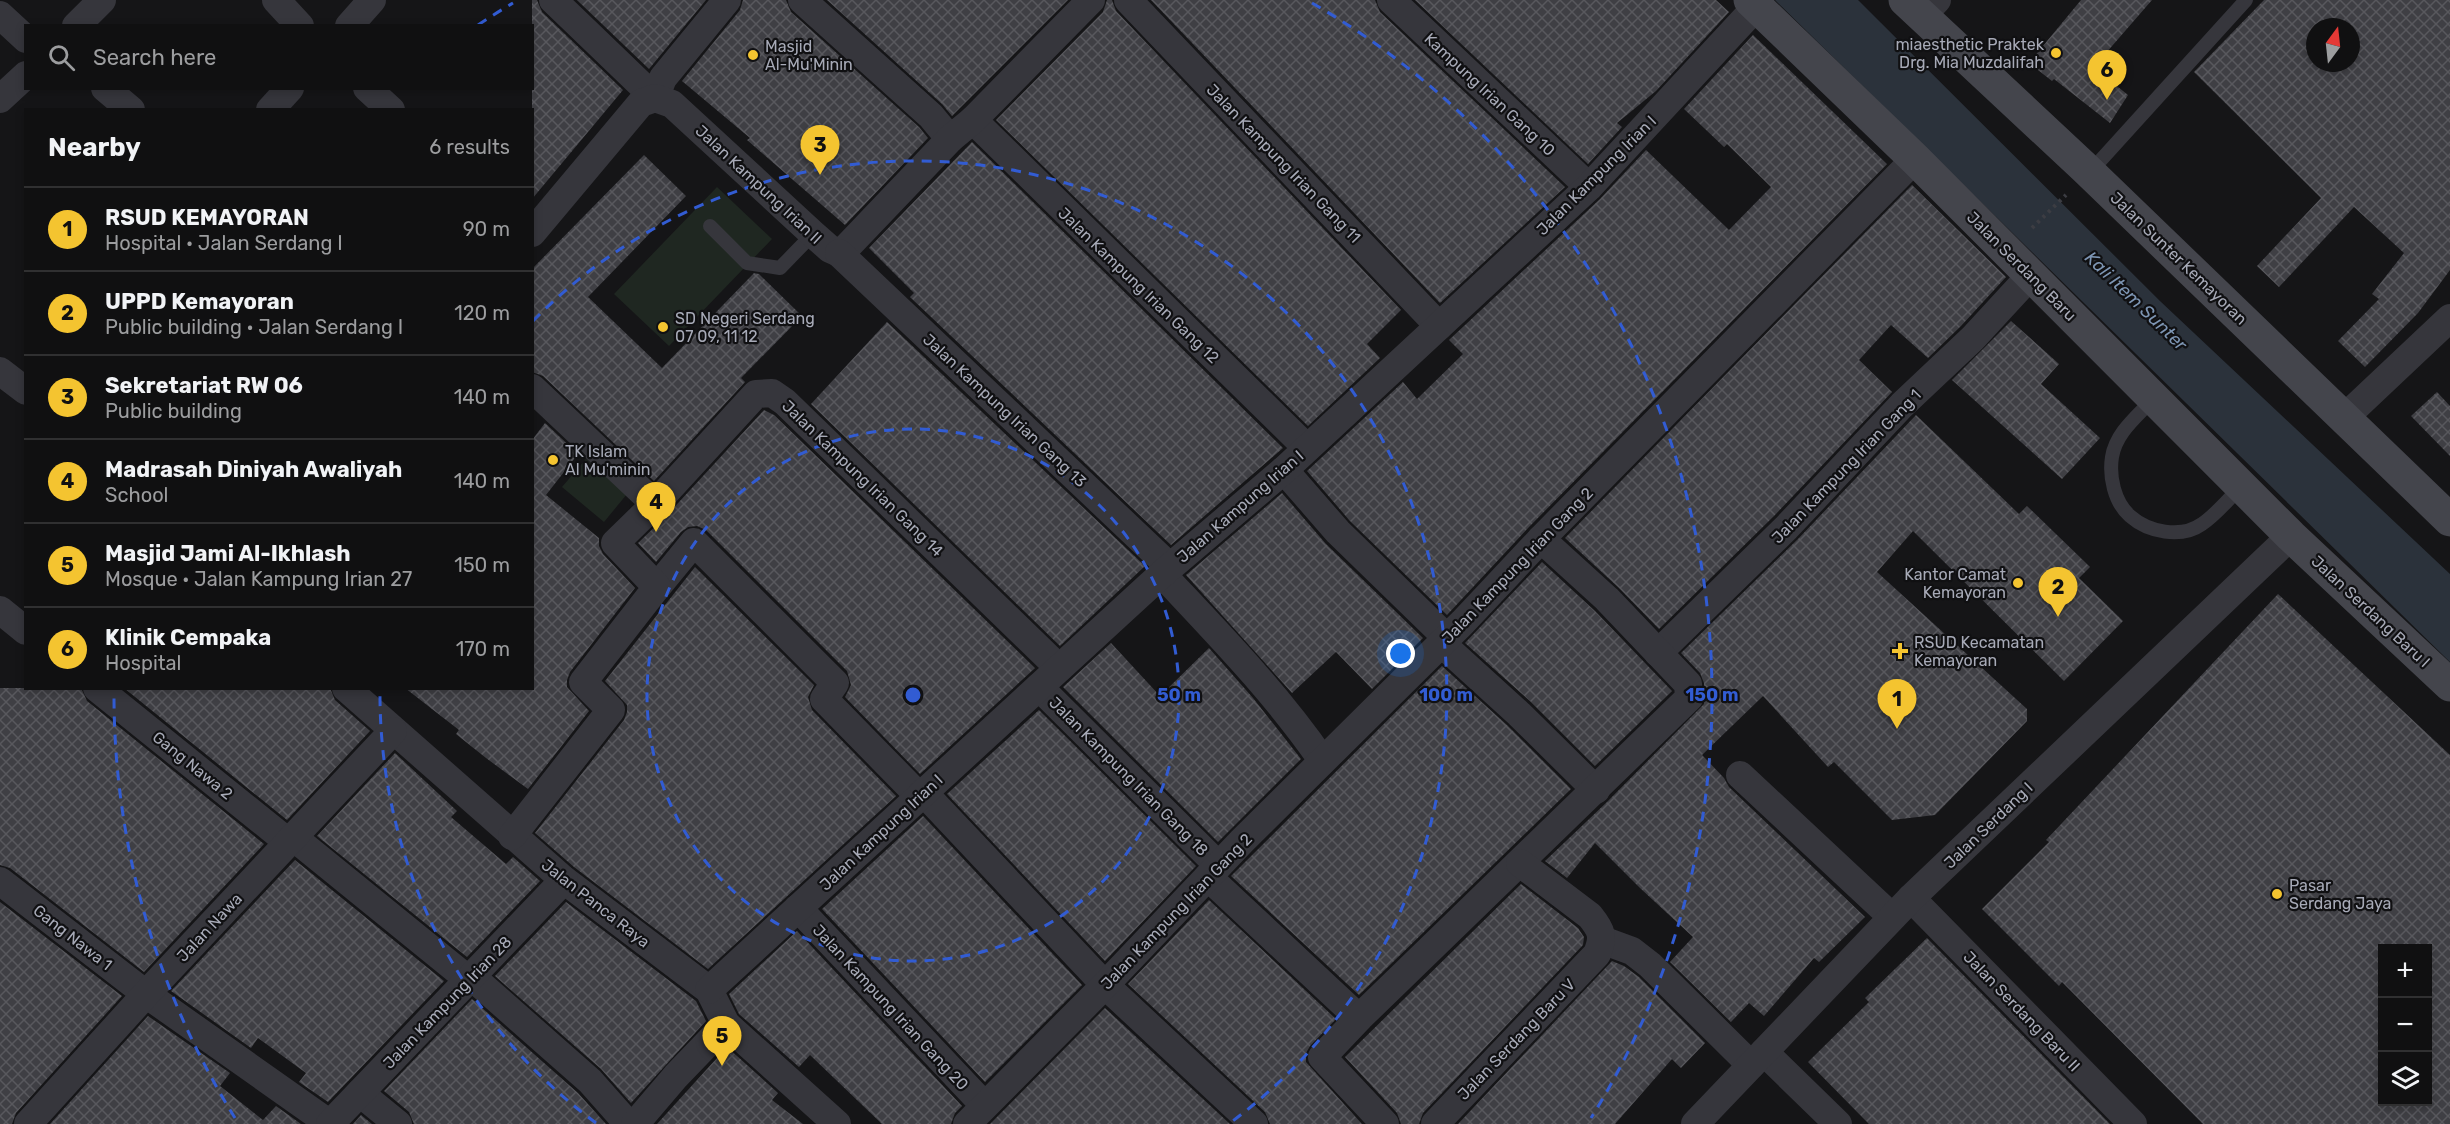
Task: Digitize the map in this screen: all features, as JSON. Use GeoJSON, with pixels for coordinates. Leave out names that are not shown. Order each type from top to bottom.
{"type":"FeatureCollection","features":[{"type":"Feature","properties":{"kind":"main road","name":"Jalan Serdang Baru"},"geometry":{"type":"LineString","coordinates":[[1753,3],[1915,159],[2291,536]]}},
{"type":"Feature","properties":{"kind":"main road","name":"Jalan Sunter Kemayoran"},"geometry":{"type":"LineString","coordinates":[[1921,5],[2080,181],[2344,418],[2450,520]]}},
{"type":"Feature","properties":{"kind":"main road","name":"Jalan Serdang Baru I"},"geometry":{"type":"LineString","coordinates":[[2291,536],[2450,685]]}},
{"type":"Feature","properties":{"kind":"street"},"geometry":{"type":"LineString","coordinates":[[78,24],[102,0]]}},
{"type":"Feature","properties":{"kind":"street"},"geometry":{"type":"LineString","coordinates":[[276,0],[298,24]]}},
{"type":"Feature","properties":{"kind":"street"},"geometry":{"type":"LineString","coordinates":[[350,24],[372,0]]}},
{"type":"Feature","properties":{"kind":"street","name":"Jalan Kampung Irian II"},"geometry":{"type":"LineString","coordinates":[[553,0],[656,98],[672,104],[813,234],[830,249],[839,253],[848,247],[950,139],[973,120],[1091,0]]}},
{"type":"Feature","properties":{"kind":"street"},"geometry":{"type":"LineString","coordinates":[[534,231],[641,103],[656,98],[669,70],[727,0]]}},
{"type":"Feature","properties":{"kind":"street"},"geometry":{"type":"LineString","coordinates":[[802,0],[931,116],[950,139]]}},
{"type":"Feature","properties":{"kind":"street","name":"Jalan Kampung Irian Gang 11"},"geometry":{"type":"LineString","coordinates":[[1128,0],[1439,326]]}},
{"type":"Feature","properties":{"kind":"street","name":"Kampung Irian Gang 10"},"geometry":{"type":"LineString","coordinates":[[1391,0],[1589,187]]}},
{"type":"Feature","properties":{"kind":"street","name":"Jalan Kampung Irian I"},"geometry":{"type":"LineString","coordinates":[[710,990],[803,913],[1169,578],[1289,475],[1307,448],[1589,187],[1753,3]]}},
{"type":"Feature","properties":{"kind":"street"},"geometry":{"type":"LineString","coordinates":[[0,15],[24,37]]}},
{"type":"Feature","properties":{"kind":"street"},"geometry":{"type":"LineString","coordinates":[[0,99],[24,77]]}},
{"type":"Feature","properties":{"kind":"street"},"geometry":{"type":"LineString","coordinates":[[107,90],[129,108]]}},
{"type":"Feature","properties":{"kind":"street"},"geometry":{"type":"LineString","coordinates":[[272,108],[288,90]]}},
{"type":"Feature","properties":{"kind":"street"},"geometry":{"type":"LineString","coordinates":[[369,90],[389,108]]}},
{"type":"Feature","properties":{"kind":"street","name":"Jalan Kampung Irian Gang 12"},"geometry":{"type":"LineString","coordinates":[[973,120],[1307,448]]}},
{"type":"Feature","properties":{"kind":"street","name":"Jalan Kampung Irian Gang 2"},"geometry":{"type":"LineString","coordinates":[[976,1114],[1915,159]]}},
{"type":"Feature","properties":{"kind":"street","name":"Jalan Kampung Irian Gang 13"},"geometry":{"type":"LineString","coordinates":[[839,253],[1169,578],[1259,678],[1293,719],[1322,760]]}},
{"type":"Feature","properties":{"kind":"street","name":"Jalan Kampung Irian Gang 1"},"geometry":{"type":"LineString","coordinates":[[1658,653],[1786,528],[1902,405],[1973,338],[2031,275]]}},
{"type":"Feature","properties":{"kind":"street"},"geometry":{"type":"LineString","coordinates":[[2344,418],[2450,318]]}},
{"type":"Feature","properties":{"kind":"street"},"geometry":{"type":"LineString","coordinates":[[0,371],[24,389]]}},
{"type":"Feature","properties":{"kind":"street"},"geometry":{"type":"LineString","coordinates":[[534,390],[655,504]]}},
{"type":"Feature","properties":{"kind":"street","name":"Jalan Kampung Irian Gang 14"},"geometry":{"type":"LineString","coordinates":[[657,587],[615,543],[655,504],[756,394],[772,393],[801,417],[1049,687]]}},
{"type":"Feature","properties":{"kind":"street"},"geometry":{"type":"LineString","coordinates":[[1289,475],[1338,532],[1596,790]]}},
{"type":"Feature","properties":{"kind":"street","name":"Jalan Serdang I"},"geometry":{"type":"LineString","coordinates":[[1695,1124],[1902,908],[2291,536]]}},
{"type":"Feature","properties":{"kind":"street"},"geometry":{"type":"LineString","coordinates":[[1385,1124],[1322,1057],[1359,1018],[1689,698],[1688,684],[1607,599],[1541,539]]}},
{"type":"Feature","properties":{"kind":"street"},"geometry":{"type":"LineString","coordinates":[[512,836],[611,710],[583,682],[694,542],[835,683],[824,699],[926,798],[1105,985],[1254,1124]]}},
{"type":"Feature","properties":{"kind":"street"},"geometry":{"type":"LineString","coordinates":[[0,610],[24,628]]}},
{"type":"Feature","properties":{"kind":"street","name":"Jalan Kampung Irian Gang 18"},"geometry":{"type":"LineString","coordinates":[[1049,687],[1213,871],[1359,1018]]}},
{"type":"Feature","properties":{"kind":"street","name":"Gang Nawa 2"},"geometry":{"type":"LineString","coordinates":[[101,690],[470,979],[590,1081],[621,1116],[624,1124]]}},
{"type":"Feature","properties":{"kind":"street","name":"Jalan Panca Raya"},"geometry":{"type":"LineString","coordinates":[[348,690],[564,880],[710,990],[726,1024],[837,1124]]}},
{"type":"Feature","properties":{"kind":"street","name":"Jalan Nawa"},"geometry":{"type":"LineString","coordinates":[[28,1124],[146,994],[393,731]]}},
{"type":"Feature","properties":{"kind":"street","name":"Jalan Serdang Baru II"},"geometry":{"type":"LineString","coordinates":[[1740,775],[1902,908],[2133,1124]]}},
{"type":"Feature","properties":{"kind":"street"},"geometry":{"type":"LineString","coordinates":[[1520,863],[1590,916],[1599,926],[1600,947],[1632,951],[1650,964],[1757,1059],[1838,1124]]}},
{"type":"Feature","properties":{"kind":"street","name":"Jalan Kampung Irian 28"},"geometry":{"type":"LineString","coordinates":[[330,1124],[564,880]]}},
{"type":"Feature","properties":{"kind":"street","name":"Gang Nawa 1"},"geometry":{"type":"LineString","coordinates":[[0,881],[146,994],[330,1124]]}},
{"type":"Feature","properties":{"kind":"street","name":"Jalan Kampung Irian Gang 20"},"geometry":{"type":"LineString","coordinates":[[803,913],[976,1114]]}},
{"type":"Feature","properties":{"kind":"street","name":"Jalan Serdang Baru V"},"geometry":{"type":"LineString","coordinates":[[1435,1124],[1600,947]]}},
{"type":"Feature","properties":{"kind":"street"},"geometry":{"type":"LineString","coordinates":[[635,1124],[676,1076],[726,1024]]}},
{"type":"Feature","properties":{"kind":"street"},"geometry":{"type":"LineString","coordinates":[[360,1093],[398,1124]]}},
{"type":"Feature","properties":{"kind":"lane"},"geometry":{"type":"LineString","coordinates":[[2080,181],[2247,0]]}},
{"type":"Feature","properties":{"kind":"lane"},"geometry":{"type":"LineString","coordinates":[[710,226],[747,263],[780,268],[813,234]]}},
{"type":"Feature","properties":{"kind":"lane"},"geometry":{"type":"LineString","coordinates":[[2154,398],[2119,435],[2112,457],[2111,482],[2119,501],[2130,516],[2156,530],[2185,531],[2202,525],[2242,486]]}},
{"type":"Feature","properties":{"kind":"path"},"geometry":{"type":"LineString","coordinates":[[2025,235],[2080,181]]}},
{"type":"Feature","properties":{"kind":"shaded area"},"geometry":{"type":"Polygon","coordinates":[[[717,187],[772,239],[669,346],[614,294],[717,187]]]}},
{"type":"Feature","properties":{"kind":"shaded area"},"geometry":{"type":"Polygon","coordinates":[[[586,459],[627,494],[604,522],[562,487],[586,459]]]}},
{"type":"Feature","properties":{"kind":"water","name":"Kali Item Sunter"},"geometry":{"type":"Polygon","coordinates":[[[1775,0],[1858,0],[2160,301],[2450,574],[2450,662],[1775,0]]]}},
{"type":"Feature","properties":{"kind":"building"},"geometry":{"type":"Polygon","coordinates":[[[532,0],[537,0],[542,12],[623,90],[534,197],[532,90],[534,90],[534,24],[532,24],[532,0]]]}},
{"type":"Feature","properties":{"kind":"building"},"geometry":{"type":"Polygon","coordinates":[[[577,0],[706,0],[649,69],[577,0]]]}},
{"type":"Feature","properties":{"kind":"building"},"geometry":{"type":"Polygon","coordinates":[[[743,0],[786,0],[791,12],[919,127],[928,138],[845,225],[747,140],[750,138],[682,81],[740,10],[743,0]]]}},
{"type":"Feature","properties":{"kind":"building"},"geometry":{"type":"Polygon","coordinates":[[[827,0],[1068,0],[952,116],[942,104],[827,0]]]}},
{"type":"Feature","properties":{"kind":"building"},"geometry":{"type":"Polygon","coordinates":[[[1107,0],[1112,0],[1116,11],[1401,310],[1367,344],[1380,358],[1308,426],[996,120],[1103,12],[1107,0]]]}},
{"type":"Feature","properties":{"kind":"building"},"geometry":{"type":"Polygon","coordinates":[[[1151,0],[1375,0],[1380,12],[1565,187],[1440,303],[1151,0]]]}},
{"type":"Feature","properties":{"kind":"building"},"geometry":{"type":"Polygon","coordinates":[[[1415,0],[1716,0],[1729,12],[1656,91],[1617,123],[1622,127],[1588,164],[1415,0]]]}},
{"type":"Feature","properties":{"kind":"building"},"geometry":{"type":"Polygon","coordinates":[[[2081,0],[2152,0],[2099,61],[2102,64],[2097,70],[2128,95],[2110,123],[2054,79],[2052,81],[2029,63],[2081,0]]]}},
{"type":"Feature","properties":{"kind":"building"},"geometry":{"type":"Polygon","coordinates":[[[2264,0],[2450,0],[2450,270],[2418,313],[2365,367],[2338,341],[2379,299],[2372,294],[2404,253],[2354,207],[2279,287],[2257,266],[2321,198],[2194,72],[2264,0]]]}},
{"type":"Feature","properties":{"kind":"building"},"geometry":{"type":"Polygon","coordinates":[[[1753,35],[1887,164],[1529,527],[1447,615],[1350,521],[1307,471],[1403,382],[1417,399],[1463,354],[1449,340],[1600,199],[1646,150],[1729,230],[1771,187],[1727,144],[1724,147],[1684,109],[1753,35]]]}},
{"type":"Feature","properties":{"kind":"building"},"geometry":{"type":"Polygon","coordinates":[[[972,142],[1283,448],[1171,545],[910,297],[914,293],[869,248],[972,142]]]}},
{"type":"Feature","properties":{"kind":"building"},"geometry":{"type":"Polygon","coordinates":[[[644,155],[686,196],[588,297],[662,368],[754,273],[759,274],[802,316],[741,378],[745,382],[654,481],[543,376],[534,373],[534,267],[644,155]]]}},
{"type":"Feature","properties":{"kind":"building"},"geometry":{"type":"Polygon","coordinates":[[[1912,185],[2006,277],[1928,358],[1891,325],[1859,360],[1892,392],[1774,516],[1659,629],[1565,538],[1912,185]]]}},
{"type":"Feature","properties":{"kind":"building"},"geometry":{"type":"Polygon","coordinates":[[[2011,321],[2059,364],[2041,384],[2100,438],[2062,479],[1952,380],[2011,321]]]}},
{"type":"Feature","properties":{"kind":"building"},"geometry":{"type":"Polygon","coordinates":[[[887,322],[1145,566],[1060,646],[811,404],[887,322]]]}},
{"type":"Feature","properties":{"kind":"building"},"geometry":{"type":"Polygon","coordinates":[[[2437,392],[2450,406],[2450,456],[2411,416],[2437,392]]]}},
{"type":"Feature","properties":{"kind":"building"},"geometry":{"type":"Polygon","coordinates":[[[764,410],[774,415],[1035,668],[920,774],[845,697],[851,685],[847,671],[706,530],[697,526],[688,527],[656,562],[638,543],[764,410]]]}},
{"type":"Feature","properties":{"kind":"building"},"geometry":{"type":"Polygon","coordinates":[[[1916,415],[2019,514],[2027,506],[2090,567],[2079,578],[2123,621],[2064,681],[1913,531],[1877,572],[2027,709],[2027,721],[1935,815],[1892,820],[1834,762],[1828,767],[1763,696],[1702,755],[1724,778],[1729,787],[1865,917],[1819,962],[1814,958],[1764,1016],[1749,1003],[1731,1022],[1670,962],[1693,937],[1595,843],[1567,878],[1545,861],[1704,704],[1704,683],[1700,673],[1681,653],[1798,539],[1916,415]]]}},
{"type":"Feature","properties":{"kind":"building"},"geometry":{"type":"Polygon","coordinates":[[[545,423],[578,454],[546,495],[599,538],[599,546],[603,554],[635,588],[570,672],[567,687],[589,711],[528,789],[456,734],[459,730],[408,690],[534,690],[534,437],[545,423]]]}},
{"type":"Feature","properties":{"kind":"building"},"geometry":{"type":"Polygon","coordinates":[[[1282,493],[1326,544],[1423,638],[1372,689],[1336,652],[1292,693],[1186,575],[1282,493]]]}},
{"type":"Feature","properties":{"kind":"building"},"geometry":{"type":"Polygon","coordinates":[[[1542,562],[1595,611],[1672,691],[1595,766],[1531,702],[1465,643],[1542,562]]]}},
{"type":"Feature","properties":{"kind":"building"},"geometry":{"type":"Polygon","coordinates":[[[695,567],[814,685],[808,697],[812,710],[896,796],[708,969],[574,867],[535,833],[624,720],[627,705],[605,681],[695,567]]]}},
{"type":"Feature","properties":{"kind":"building","name":"Pasar Serdang Jaya"},"geometry":{"type":"Polygon","coordinates":[[[2278,594],[2450,755],[2450,1124],[2203,1124],[2062,982],[2059,986],[1982,909],[2049,842],[2046,840],[2278,594]]]}},
{"type":"Feature","properties":{"kind":"building"},"geometry":{"type":"Polygon","coordinates":[[[1111,643],[1160,696],[1209,648],[1253,698],[1301,759],[1218,842],[1063,687],[1111,643]]]}},
{"type":"Feature","properties":{"kind":"building"},"geometry":{"type":"Polygon","coordinates":[[[1442,666],[1508,726],[1571,789],[1359,995],[1231,876],[1442,666]]]}},
{"type":"Feature","properties":{"kind":"building"},"geometry":{"type":"Polygon","coordinates":[[[0,688],[82,690],[87,701],[264,844],[144,972],[10,868],[0,865],[0,688]]]}},
{"type":"Feature","properties":{"kind":"building"},"geometry":{"type":"Polygon","coordinates":[[[126,690],[331,690],[335,700],[370,731],[287,820],[126,690]]]}},
{"type":"Feature","properties":{"kind":"building"},"geometry":{"type":"Polygon","coordinates":[[[1039,710],[1196,866],[1105,961],[947,794],[1039,710]]]}},
{"type":"Feature","properties":{"kind":"building"},"geometry":{"type":"Polygon","coordinates":[[[395,753],[457,811],[451,817],[506,864],[513,857],[540,881],[467,957],[317,836],[395,753]]]}},
{"type":"Feature","properties":{"kind":"building"},"geometry":{"type":"Polygon","coordinates":[[[923,816],[1082,985],[985,1082],[822,909],[923,816]]]}},
{"type":"Feature","properties":{"kind":"building"},"geometry":{"type":"Polygon","coordinates":[[[295,860],[444,981],[328,1102],[299,1082],[306,1073],[258,1038],[251,1048],[171,991],[295,860]]]}},
{"type":"Feature","properties":{"kind":"building"},"geometry":{"type":"Polygon","coordinates":[[[1521,884],[1578,928],[1584,937],[1583,945],[1423,1113],[1419,1124],[1401,1124],[1397,1113],[1345,1057],[1521,884]]]}},
{"type":"Feature","properties":{"kind":"building"},"geometry":{"type":"Polygon","coordinates":[[[1209,900],[1336,1019],[1310,1046],[1306,1053],[1306,1062],[1362,1124],[1270,1124],[1265,1112],[1128,984],[1209,900]]]}},
{"type":"Feature","properties":{"kind":"building"},"geometry":{"type":"Polygon","coordinates":[[[0,902],[122,996],[16,1113],[12,1124],[0,1124],[0,902]]]}},
{"type":"Feature","properties":{"kind":"building"},"geometry":{"type":"Polygon","coordinates":[[[566,902],[696,1001],[706,1021],[631,1103],[601,1069],[495,976],[566,902]]]}},
{"type":"Feature","properties":{"kind":"building"},"geometry":{"type":"Polygon","coordinates":[[[797,931],[962,1106],[955,1113],[951,1124],[882,1124],[810,1055],[799,1067],[739,1014],[729,994],[797,931]]]}},
{"type":"Feature","properties":{"kind":"building"},"geometry":{"type":"Polygon","coordinates":[[[1927,938],[2110,1124],[1869,1124],[1808,1062],[1869,1002],[1865,998],[1927,938]]]}},
{"type":"Feature","properties":{"kind":"building"},"geometry":{"type":"Polygon","coordinates":[[[1612,961],[1624,966],[1639,977],[1705,1043],[1681,1068],[1672,1059],[1615,1124],[1458,1124],[1612,961]]]}},
{"type":"Feature","properties":{"kind":"building"},"geometry":{"type":"Polygon","coordinates":[[[472,999],[578,1093],[606,1124],[414,1124],[409,1112],[384,1091],[472,999]]]}},
{"type":"Feature","properties":{"kind":"building"},"geometry":{"type":"Polygon","coordinates":[[[1105,1008],[1230,1124],[990,1124],[1105,1008]]]}},
{"type":"Feature","properties":{"kind":"building"},"geometry":{"type":"Polygon","coordinates":[[[148,1016],[230,1073],[220,1086],[263,1120],[276,1106],[301,1124],[50,1124],[148,1016]]]}},
{"type":"Feature","properties":{"kind":"building"},"geometry":{"type":"Polygon","coordinates":[[[727,1047],[778,1093],[772,1100],[803,1124],[657,1124],[727,1047]]]}},
{"type":"Feature","properties":{"kind":"building"},"geometry":{"type":"Polygon","coordinates":[[[361,1115],[372,1124],[353,1124],[361,1115]]]}},
{"type":"Feature","properties":{"kind":"place","name":"miaesthetic Praktek Drg. Mia Muzdalifah"},"geometry":{"type":"Point","coordinates":[2056,53]}},
{"type":"Feature","properties":{"kind":"place","name":"Masjid Al-Mu'Minin"},"geometry":{"type":"Point","coordinates":[753,55]}},
{"type":"Feature","properties":{"kind":"place","name":"Klinik Cempaka"},"geometry":{"type":"Point","coordinates":[2107,100]}},
{"type":"Feature","properties":{"kind":"place","name":"Sekretariat RW 06"},"geometry":{"type":"Point","coordinates":[820,175]}},
{"type":"Feature","properties":{"kind":"place","name":"SD Negeri Serdang 07 09, 11 12"},"geometry":{"type":"Point","coordinates":[663,327]}},
{"type":"Feature","properties":{"kind":"place","name":"TK Islam Al Mu'minin"},"geometry":{"type":"Point","coordinates":[553,460]}},
{"type":"Feature","properties":{"kind":"place","name":"Madrasah Diniyah Awaliyah"},"geometry":{"type":"Point","coordinates":[656,532]}},
{"type":"Feature","properties":{"kind":"place","name":"Kantor Camat Kemayoran"},"geometry":{"type":"Point","coordinates":[2018,583]}},
{"type":"Feature","properties":{"kind":"place","name":"UPPD Kemayoran"},"geometry":{"type":"Point","coordinates":[2058,617]}},
{"type":"Feature","properties":{"kind":"place","name":"RSUD Kecamatan Kemayoran"},"geometry":{"type":"Point","coordinates":[1900,651]}},
{"type":"Feature","properties":{"kind":"place","name":"RSUD KEMAYORAN"},"geometry":{"type":"Point","coordinates":[1897,729]}},
{"type":"Feature","properties":{"kind":"place","name":"Pasar Serdang Jaya"},"geometry":{"type":"Point","coordinates":[2277,894]}},
{"type":"Feature","properties":{"kind":"place","name":"Masjid Jami Al-Ikhlash"},"geometry":{"type":"Point","coordinates":[722,1066]}}]}
